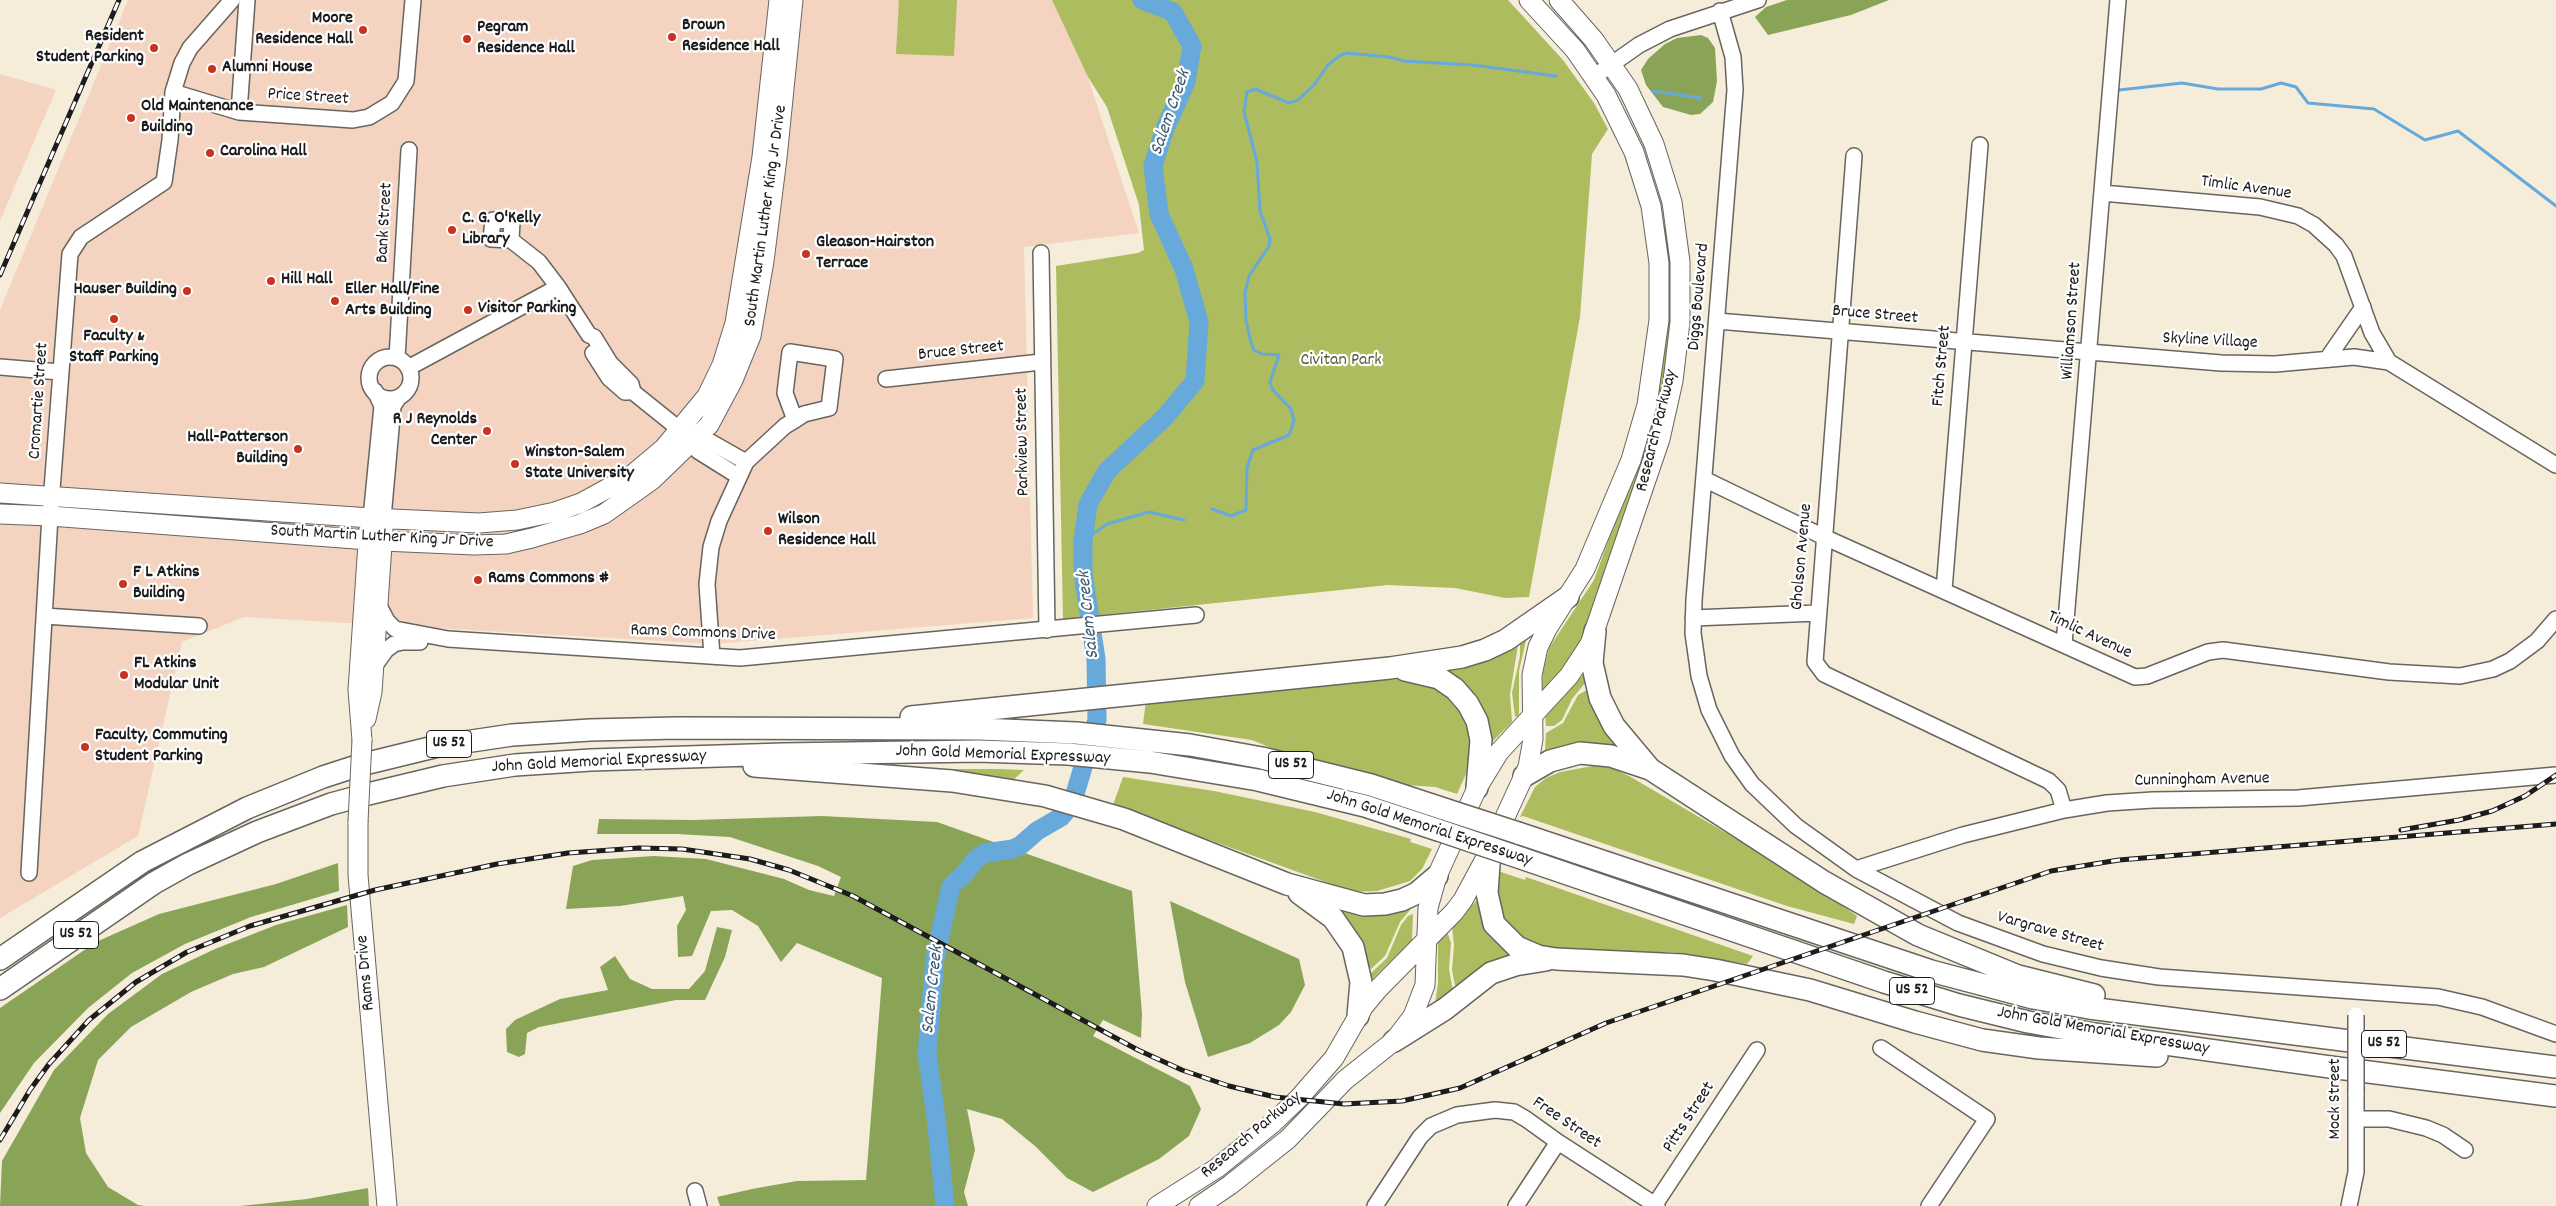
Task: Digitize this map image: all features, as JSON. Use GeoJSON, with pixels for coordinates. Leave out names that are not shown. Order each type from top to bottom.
{"type":"FeatureCollection","features":[{"type":"Feature","properties":{"kind":"highway"},"geometry":{"type":"LineString","coordinates":[[779,728],[1390,668],[1462,657],[1485,650],[1515,634],[1568,597]]}},
{"type":"Feature","properties":{"kind":"highway"},"geometry":{"type":"LineString","coordinates":[[1595,632],[1592,653],[1593,673],[1604,708],[1620,734],[1650,769]]}},
{"type":"Feature","properties":{"kind":"highway"},"geometry":{"type":"LineString","coordinates":[[1390,668],[1420,672],[1439,678],[1455,689],[1468,704],[1477,721],[1481,740],[1477,788]]}},
{"type":"Feature","properties":{"kind":"highway","name":"John Gold Memorial Expressway"},"geometry":{"type":"LineString","coordinates":[[3,956],[108,883],[176,842],[278,794],[360,765],[438,746],[522,734],[590,730],[779,728],[1048,731],[1132,738],[1227,751],[1300,766],[1371,785],[1966,981],[2066,1004],[2556,1067]]}},
{"type":"Feature","properties":{"kind":"highway","name":"John Gold Memorial Expressway"},"geometry":{"type":"LineString","coordinates":[[0,989],[154,883],[222,847],[296,817],[378,792],[477,770],[554,762],[783,754],[1040,753],[1124,759],[1205,770],[1295,788],[1365,806],[1884,982],[1985,1012],[2094,1034],[2330,1068],[2556,1096]]}},
{"type":"Feature","properties":{"kind":"highway"},"geometry":{"type":"LineString","coordinates":[[1524,776],[1550,761],[1580,753],[1611,756],[1650,769],[1856,902],[1952,951],[2048,985],[2211,1022]]}},
{"type":"Feature","properties":{"kind":"highway"},"geometry":{"type":"LineString","coordinates":[[652,759],[952,781],[1015,790],[1101,812],[1148,828],[1287,884],[1354,903],[1374,906],[1410,897],[1437,876]]}},
{"type":"Feature","properties":{"kind":"highway"},"geometry":{"type":"LineString","coordinates":[[1499,852],[1487,894],[1494,924],[1517,947],[1538,956],[1556,959],[1667,964],[1746,975],[1810,990],[1951,1032],[2009,1044],[2330,1068]]}},
{"type":"Feature","properties":{"kind":"highway"},"geometry":{"type":"LineString","coordinates":[[1287,884],[1333,918],[1348,937],[1357,957],[1360,972],[1361,994],[1358,1016]]}},
{"type":"Feature","properties":{"kind":"highway"},"geometry":{"type":"LineString","coordinates":[[1394,1041],[1445,1009],[1492,974],[1515,965],[1556,959]]}},
{"type":"Feature","properties":{"kind":"main road","name":"South Martin Luther King Jr Drive"},"geometry":{"type":"LineString","coordinates":[[0,514],[50,516],[374,541],[467,545],[506,544],[580,524],[604,514],[652,480],[687,435],[722,365],[735,323],[762,157],[779,0]]}},
{"type":"Feature","properties":{"kind":"main road","name":"South Martin Luther King Jr Drive"},"geometry":{"type":"LineString","coordinates":[[0,493],[377,518],[488,522],[517,520],[555,512],[582,503],[632,475],[664,448],[709,425],[733,380],[752,336],[776,168],[793,0]]}},
{"type":"Feature","properties":{"kind":"main road","name":"Research Parkway"},"geometry":{"type":"LineString","coordinates":[[1157,1206],[1217,1168],[1280,1116],[1334,1058],[1358,1016],[1379,988],[1459,906],[1499,852],[1532,748],[1532,675],[1535,657],[1547,629],[1585,569],[1631,460],[1652,377],[1659,311],[1656,234],[1643,179],[1623,125],[1594,76],[1559,31],[1529,0]]}},
{"type":"Feature","properties":{"kind":"main road","name":"Research Parkway"},"geometry":{"type":"LineString","coordinates":[[1199,1206],[1230,1185],[1288,1138],[1345,1080],[1394,1041],[1413,1016],[1422,996],[1426,976],[1430,896],[1437,876],[1477,788],[1506,743],[1577,666],[1595,632],[1652,467],[1668,410],[1677,352],[1681,291],[1677,231],[1664,172],[1642,116],[1612,64],[1559,0]]}},
{"type":"Feature","properties":{"kind":"main road","name":"Rams Drive"},"geometry":{"type":"LineString","coordinates":[[377,518],[358,690],[362,740],[358,822],[358,875],[387,1206]]}},
{"type":"Feature","properties":{"kind":"main road","name":"Rams Drive"},"geometry":{"type":"LineString","coordinates":[[362,740],[372,692],[377,602],[374,541]]}},
{"type":"Feature","properties":{"kind":"street","name":"Cromartie Street"},"geometry":{"type":"LineString","coordinates":[[29,873],[51,495],[71,249],[81,237],[164,182],[170,140],[173,92],[182,63],[190,48],[232,0]]}},
{"type":"Feature","properties":{"kind":"street"},"geometry":{"type":"LineString","coordinates":[[238,112],[246,0]]}},
{"type":"Feature","properties":{"kind":"street"},"geometry":{"type":"LineString","coordinates":[[1594,76],[1654,36],[1720,11],[1758,0]]}},
{"type":"Feature","properties":{"kind":"street","name":"Williamson Street"},"geometry":{"type":"LineString","coordinates":[[2064,644],[2090,352],[2118,0]]}},
{"type":"Feature","properties":{"kind":"street","name":"Price Street"},"geometry":{"type":"LineString","coordinates":[[173,92],[238,112],[353,120],[369,117],[384,110],[392,103],[406,81],[413,2]]}},
{"type":"Feature","properties":{"kind":"street","name":"Diggs Boulevard"},"geometry":{"type":"LineString","coordinates":[[1693,618],[1735,90],[1733,57],[1720,11]]}},
{"type":"Feature","properties":{"kind":"street","name":"Fitch Street"},"geometry":{"type":"LineString","coordinates":[[1944,590],[1980,145]]}},
{"type":"Feature","properties":{"kind":"street","name":"Bank Street"},"geometry":{"type":"LineString","coordinates":[[397,358],[409,150]]}},
{"type":"Feature","properties":{"kind":"street","name":"Gholson Avenue"},"geometry":{"type":"LineString","coordinates":[[1854,156],[1814,654],[1818,669],[2049,781],[2058,790],[2064,810]]}},
{"type":"Feature","properties":{"kind":"street","name":"Timlic Avenue"},"geometry":{"type":"LineString","coordinates":[[2102,193],[2222,202],[2270,208],[2298,216],[2314,225],[2336,244],[2353,278],[2372,333],[2389,362]]}},
{"type":"Feature","properties":{"kind":"street"},"geometry":{"type":"LineString","coordinates":[[510,240],[539,262],[558,287],[589,336],[587,341],[599,355],[606,374],[625,392],[633,392],[687,435],[698,451],[738,476]]}},
{"type":"Feature","properties":{"kind":"street","name":"Parkview Street"},"geometry":{"type":"LineString","coordinates":[[1041,253],[1041,362],[1047,630]]}},
{"type":"Feature","properties":{"kind":"street"},"geometry":{"type":"LineString","coordinates":[[408,368],[558,287]]}},
{"type":"Feature","properties":{"kind":"street"},"geometry":{"type":"LineString","coordinates":[[2327,360],[2363,307]]}},
{"type":"Feature","properties":{"kind":"street","name":"Bruce Street"},"geometry":{"type":"LineString","coordinates":[[1717,321],[2090,352]]}},
{"type":"Feature","properties":{"kind":"street"},"geometry":{"type":"LineString","coordinates":[[712,656],[707,584],[711,547],[738,476],[746,462],[795,420],[804,414],[829,408],[835,359],[790,352],[785,393],[795,420]]}},
{"type":"Feature","properties":{"kind":"street","name":"Skyline Village"},"geometry":{"type":"LineString","coordinates":[[2090,352],[2221,363],[2275,364],[2327,360]]}},
{"type":"Feature","properties":{"kind":"street"},"geometry":{"type":"LineString","coordinates":[[386,357],[397,358],[408,368],[410,384],[407,390],[399,396],[394,406],[377,518],[382,406],[370,378],[374,364],[386,357]]}},
{"type":"Feature","properties":{"kind":"street","name":"Timlic Avenue"},"geometry":{"type":"LineString","coordinates":[[2327,360],[2354,357],[2389,362],[2556,465]]}},
{"type":"Feature","properties":{"kind":"street","name":"Bruce Street"},"geometry":{"type":"LineString","coordinates":[[886,379],[1041,362]]}},
{"type":"Feature","properties":{"kind":"street"},"geometry":{"type":"LineString","coordinates":[[0,367],[60,372]]}},
{"type":"Feature","properties":{"kind":"street"},"geometry":{"type":"LineString","coordinates":[[375,392],[386,398],[399,396]]}},
{"type":"Feature","properties":{"kind":"street"},"geometry":{"type":"LineString","coordinates":[[687,435],[709,441],[746,462]]}},
{"type":"Feature","properties":{"kind":"street","name":"Timlic Avenue"},"geometry":{"type":"LineString","coordinates":[[1704,479],[1824,537],[2064,644],[2135,678],[2147,676],[2208,652],[2223,650],[2388,672],[2460,676],[2493,669],[2510,661],[2537,641],[2556,619]]}},
{"type":"Feature","properties":{"kind":"street"},"geometry":{"type":"LineString","coordinates":[[377,602],[387,620],[395,629],[448,639]]}},
{"type":"Feature","properties":{"kind":"street"},"geometry":{"type":"LineString","coordinates":[[1693,618],[1817,613]]}},
{"type":"Feature","properties":{"kind":"street"},"geometry":{"type":"LineString","coordinates":[[1047,630],[1196,615]]}},
{"type":"Feature","properties":{"kind":"street"},"geometry":{"type":"LineString","coordinates":[[44,616],[199,626]]}},
{"type":"Feature","properties":{"kind":"street","name":"Vargrave Street"},"geometry":{"type":"LineString","coordinates":[[1693,618],[1696,662],[1703,692],[1716,726],[1732,756],[1752,784],[1777,810],[1817,842],[1856,869],[1958,923],[2015,945],[2073,962],[2159,977],[2417,995],[2460,1002],[2495,1012],[2556,1034]]}},
{"type":"Feature","properties":{"kind":"street","name":"Rams Commons Drive"},"geometry":{"type":"LineString","coordinates":[[448,639],[712,656],[772,656],[1047,630]]}},
{"type":"Feature","properties":{"kind":"street"},"geometry":{"type":"LineString","coordinates":[[373,668],[386,650],[399,642],[448,639]]}},
{"type":"Feature","properties":{"kind":"street","name":"Cunningham Avenue"},"geometry":{"type":"LineString","coordinates":[[1856,869],[1933,843],[2064,810],[2128,801],[2298,798],[2556,775]]}},
{"type":"Feature","properties":{"kind":"street","name":"Mock Street"},"geometry":{"type":"LineString","coordinates":[[2350,1206],[2356,1172],[2356,991]]}},
{"type":"Feature","properties":{"kind":"street"},"geometry":{"type":"LineString","coordinates":[[1881,1048],[1987,1119],[1929,1206]]}},
{"type":"Feature","properties":{"kind":"street","name":"Pitts Street"},"geometry":{"type":"LineString","coordinates":[[1656,1206],[1757,1050]]}},
{"type":"Feature","properties":{"kind":"street","name":"Free Street"},"geometry":{"type":"LineString","coordinates":[[1375,1206],[1420,1137],[1430,1126],[1457,1115],[1504,1110],[1526,1119],[1656,1206]]}},
{"type":"Feature","properties":{"kind":"street"},"geometry":{"type":"LineString","coordinates":[[2356,1119],[2389,1119],[2426,1128],[2443,1135],[2465,1150]]}},
{"type":"Feature","properties":{"kind":"street"},"geometry":{"type":"LineString","coordinates":[[1516,1206],[1558,1142]]}},
{"type":"Feature","properties":{"kind":"street"},"geometry":{"type":"LineString","coordinates":[[695,1191],[699,1206]]}},
{"type":"Feature","properties":{"kind":"shaded area","name":"Winston-Salem State University"},"geometry":{"type":"Polygon","coordinates":[[[128,0],[1057,0],[1073,32],[1139,233],[1024,247],[1033,618],[714,644],[244,617],[182,642],[138,836],[0,918],[0,310],[128,0]]]}},
{"type":"Feature","properties":{"kind":"shaded area"},"geometry":{"type":"Polygon","coordinates":[[[0,74],[56,90],[0,221],[0,74]]]}},
{"type":"Feature","properties":{"kind":"green space"},"geometry":{"type":"Polygon","coordinates":[[[899,0],[957,0],[954,56],[896,54],[899,0]]]}},
{"type":"Feature","properties":{"kind":"green space","name":"Civitan Park"},"geometry":{"type":"Polygon","coordinates":[[[1052,0],[1508,0],[1563,60],[1594,103],[1608,129],[1592,154],[1580,317],[1529,597],[1505,598],[1455,588],[1388,585],[1063,619],[1056,266],[1138,253],[1144,250],[1139,205],[1107,107],[1088,77],[1052,0]]]}},
{"type":"Feature","properties":{"kind":"green space"},"geometry":{"type":"Polygon","coordinates":[[[1787,0],[1889,0],[1851,15],[1768,35],[1755,17],[1766,7],[1787,0]]]}},
{"type":"Feature","properties":{"kind":"green space"},"geometry":{"type":"Polygon","coordinates":[[[1701,35],[1708,38],[1715,48],[1717,81],[1713,102],[1700,114],[1691,115],[1663,107],[1646,85],[1641,70],[1648,59],[1665,44],[1677,38],[1701,35]]]}},
{"type":"Feature","properties":{"kind":"green space"},"geometry":{"type":"Polygon","coordinates":[[[1662,217],[1669,238],[1674,299],[1660,409],[1585,634],[1565,667],[1542,692],[1543,672],[1549,648],[1594,580],[1634,469],[1662,217]]]}},
{"type":"Feature","properties":{"kind":"green space"},"geometry":{"type":"Polygon","coordinates":[[[1527,636],[1519,671],[1519,714],[1517,717],[1515,716],[1512,693],[1520,656],[1520,640],[1527,636]]]}},
{"type":"Feature","properties":{"kind":"green space"},"geometry":{"type":"Polygon","coordinates":[[[1518,645],[1510,694],[1512,722],[1492,742],[1489,741],[1432,667],[1518,645]]]}},
{"type":"Feature","properties":{"kind":"green space"},"geometry":{"type":"Polygon","coordinates":[[[1583,675],[1585,683],[1572,699],[1562,720],[1554,726],[1546,726],[1545,716],[1583,675]]]}},
{"type":"Feature","properties":{"kind":"green space"},"geometry":{"type":"Polygon","coordinates":[[[1409,676],[1453,695],[1472,729],[1466,774],[1457,794],[1435,787],[1406,785],[1281,752],[1252,740],[1143,724],[1146,701],[1409,676]]]}},
{"type":"Feature","properties":{"kind":"green space"},"geometry":{"type":"Polygon","coordinates":[[[1587,690],[1593,708],[1613,742],[1613,747],[1545,752],[1546,733],[1563,723],[1578,695],[1587,690]]]}},
{"type":"Feature","properties":{"kind":"green space"},"geometry":{"type":"Polygon","coordinates":[[[1598,765],[1610,767],[1629,776],[1803,878],[1857,916],[1854,924],[1787,906],[1523,816],[1520,817],[1535,787],[1546,778],[1560,772],[1598,765]]]}},
{"type":"Feature","properties":{"kind":"green space"},"geometry":{"type":"Polygon","coordinates":[[[942,769],[1024,770],[1011,782],[980,774],[942,769]]]}},
{"type":"Feature","properties":{"kind":"green space"},"geometry":{"type":"Polygon","coordinates":[[[1123,777],[1214,791],[1315,812],[1411,839],[1410,842],[1432,849],[1422,869],[1410,881],[1377,891],[1353,892],[1113,805],[1123,777]]]}},
{"type":"Feature","properties":{"kind":"green space"},"geometry":{"type":"Polygon","coordinates":[[[822,816],[937,822],[1132,891],[1142,1014],[1141,1038],[1103,1020],[1093,1036],[1190,1086],[1201,1109],[1189,1136],[1159,1159],[1093,1192],[1067,1178],[1035,1146],[1002,1119],[967,1109],[975,1150],[964,1192],[968,1206],[720,1206],[717,1197],[752,1189],[797,1181],[866,1180],[882,978],[797,943],[781,962],[758,926],[732,910],[711,911],[692,956],[678,957],[677,926],[686,910],[683,896],[620,906],[566,909],[573,866],[592,860],[654,856],[706,859],[784,879],[809,890],[834,896],[841,877],[818,866],[730,837],[677,834],[597,834],[599,819],[694,820],[822,816]]]}},
{"type":"Feature","properties":{"kind":"green space"},"geometry":{"type":"Polygon","coordinates":[[[338,863],[339,891],[251,917],[185,944],[132,973],[88,1008],[34,1063],[0,1113],[0,1008],[96,942],[159,914],[276,884],[338,863]]]}},
{"type":"Feature","properties":{"kind":"green space"},"geometry":{"type":"Polygon","coordinates":[[[1498,871],[1525,880],[1526,877],[1753,956],[1747,964],[1672,952],[1631,953],[1546,950],[1524,944],[1496,913],[1498,871]]]}},
{"type":"Feature","properties":{"kind":"green space"},"geometry":{"type":"Polygon","coordinates":[[[1477,900],[1516,954],[1459,987],[1455,985],[1452,970],[1454,945],[1452,926],[1477,900]]]}},
{"type":"Feature","properties":{"kind":"green space"},"geometry":{"type":"Polygon","coordinates":[[[1170,901],[1299,959],[1305,985],[1291,1012],[1279,1025],[1250,1043],[1208,1057],[1185,982],[1170,901]]]}},
{"type":"Feature","properties":{"kind":"green space"},"geometry":{"type":"Polygon","coordinates":[[[347,905],[348,927],[264,967],[233,974],[191,992],[131,1027],[98,1060],[80,1118],[86,1153],[108,1187],[138,1205],[145,1206],[0,1206],[2,1161],[54,1070],[108,1014],[162,974],[215,949],[276,925],[347,905]]]}},
{"type":"Feature","properties":{"kind":"green space"},"geometry":{"type":"Polygon","coordinates":[[[1414,905],[1400,922],[1385,956],[1371,969],[1368,967],[1342,911],[1414,905]]]}},
{"type":"Feature","properties":{"kind":"green space"},"geometry":{"type":"Polygon","coordinates":[[[1413,914],[1412,940],[1370,981],[1369,975],[1387,958],[1401,925],[1408,916],[1413,914]]]}},
{"type":"Feature","properties":{"kind":"green space"},"geometry":{"type":"Polygon","coordinates":[[[717,927],[732,930],[725,957],[705,1000],[676,1000],[539,1027],[527,1033],[525,1054],[519,1057],[507,1052],[506,1029],[515,1020],[560,999],[608,990],[600,967],[615,956],[630,979],[652,989],[689,989],[705,971],[717,927]]]}},
{"type":"Feature","properties":{"kind":"green space"},"geometry":{"type":"Polygon","coordinates":[[[1447,931],[1451,943],[1449,969],[1453,991],[1435,1004],[1438,983],[1438,940],[1447,931]]]}},
{"type":"Feature","properties":{"kind":"green space"},"geometry":{"type":"Polygon","coordinates":[[[368,1188],[369,1206],[240,1206],[307,1199],[368,1188]]]}},
{"type":"Feature","properties":{"kind":"waterway","name":"Salem Creek"},"geometry":{"type":"LineString","coordinates":[[945,1206],[936,1117],[927,1054],[935,959],[951,886],[976,859],[985,853],[1013,849],[1021,845],[1037,831],[1061,817],[1072,804],[1097,720],[1096,659],[1083,573],[1083,541],[1088,504],[1107,471],[1165,417],[1195,381],[1199,322],[1184,269],[1159,214],[1153,166],[1164,131],[1186,82],[1192,46],[1173,12],[1142,0]]}},
{"type":"Feature","properties":{"kind":"waterway"},"geometry":{"type":"LineString","coordinates":[[1212,509],[1231,516],[1246,510],[1247,468],[1253,450],[1289,435],[1294,421],[1291,409],[1272,389],[1270,382],[1279,355],[1262,354],[1254,350],[1246,320],[1245,293],[1249,276],[1269,246],[1270,239],[1260,211],[1257,162],[1244,112],[1247,92],[1255,89],[1289,103],[1298,100],[1314,85],[1328,65],[1339,56],[1347,53],[1389,57],[1404,61],[1473,65],[1556,76]]}},
{"type":"Feature","properties":{"kind":"waterway"},"geometry":{"type":"LineString","coordinates":[[2119,90],[2182,83],[2218,89],[2261,89],[2281,83],[2296,87],[2308,103],[2374,109],[2425,140],[2458,131],[2556,206]]}},
{"type":"Feature","properties":{"kind":"waterway"},"geometry":{"type":"LineString","coordinates":[[1653,91],[1701,98]]}},
{"type":"Feature","properties":{"kind":"waterway"},"geometry":{"type":"LineString","coordinates":[[1083,541],[1107,524],[1149,512],[1184,520]]}},
{"type":"Feature","properties":{"kind":"railway"},"geometry":{"type":"LineString","coordinates":[[0,275],[119,0]]}},
{"type":"Feature","properties":{"kind":"railway"},"geometry":{"type":"LineString","coordinates":[[2401,830],[2459,820],[2492,811],[2525,796],[2556,775]]}},
{"type":"Feature","properties":{"kind":"railway"},"geometry":{"type":"LineString","coordinates":[[0,1140],[30,1090],[49,1064],[89,1020],[136,982],[187,952],[250,926],[375,890],[497,864],[568,853],[639,848],[682,849],[750,859],[789,870],[853,896],[1138,1050],[1182,1070],[1229,1086],[1275,1097],[1344,1104],[1402,1101],[1460,1088],[1606,1023],[2051,871],[2119,860],[2556,824]]}},
{"type":"Feature","properties":{"kind":"place","name":"Moore Residence Hall"},"geometry":{"type":"Point","coordinates":[363,30]}},
{"type":"Feature","properties":{"kind":"place","name":"Brown Residence Hall"},"geometry":{"type":"Point","coordinates":[672,37]}},
{"type":"Feature","properties":{"kind":"place","name":"Pegram Residence Hall"},"geometry":{"type":"Point","coordinates":[467,39]}},
{"type":"Feature","properties":{"kind":"place","name":"Resident Student Parking"},"geometry":{"type":"Point","coordinates":[154,48]}},
{"type":"Feature","properties":{"kind":"place","name":"Alumni House"},"geometry":{"type":"Point","coordinates":[212,69]}},
{"type":"Feature","properties":{"kind":"place","name":"Old Maintenance Building"},"geometry":{"type":"Point","coordinates":[131,118]}},
{"type":"Feature","properties":{"kind":"place","name":"Carolina Hall"},"geometry":{"type":"Point","coordinates":[210,153]}},
{"type":"Feature","properties":{"kind":"place","name":"C. G. O'Kelly Library"},"geometry":{"type":"Point","coordinates":[452,230]}},
{"type":"Feature","properties":{"kind":"place","name":"Gleason-Hairston Terrace"},"geometry":{"type":"Point","coordinates":[806,254]}},
{"type":"Feature","properties":{"kind":"place","name":"Hill Hall"},"geometry":{"type":"Point","coordinates":[271,281]}},
{"type":"Feature","properties":{"kind":"place","name":"Hauser Building"},"geometry":{"type":"Point","coordinates":[187,291]}},
{"type":"Feature","properties":{"kind":"place","name":"Eller Hall/Fine Arts Building"},"geometry":{"type":"Point","coordinates":[335,301]}},
{"type":"Feature","properties":{"kind":"place","name":"Visitor Parking"},"geometry":{"type":"Point","coordinates":[468,310]}},
{"type":"Feature","properties":{"kind":"place","name":"Faculty & Staff Parking"},"geometry":{"type":"Point","coordinates":[114,319]}},
{"type":"Feature","properties":{"kind":"place","name":"R J Reynolds Center"},"geometry":{"type":"Point","coordinates":[487,431]}},
{"type":"Feature","properties":{"kind":"place","name":"Hall-Patterson Building"},"geometry":{"type":"Point","coordinates":[298,449]}},
{"type":"Feature","properties":{"kind":"place","name":"Winston-Salem State University"},"geometry":{"type":"Point","coordinates":[515,464]}},
{"type":"Feature","properties":{"kind":"place","name":"Wilson Residence Hall"},"geometry":{"type":"Point","coordinates":[768,531]}},
{"type":"Feature","properties":{"kind":"place","name":"Rams Commons #"},"geometry":{"type":"Point","coordinates":[478,580]}},
{"type":"Feature","properties":{"kind":"place","name":"F L Atkins Building"},"geometry":{"type":"Point","coordinates":[123,584]}},
{"type":"Feature","properties":{"kind":"place","name":"FL Atkins Modular Unit"},"geometry":{"type":"Point","coordinates":[124,675]}},
{"type":"Feature","properties":{"kind":"place","name":"Faculty, Commuting Student Parking"},"geometry":{"type":"Point","coordinates":[85,747]}}]}
